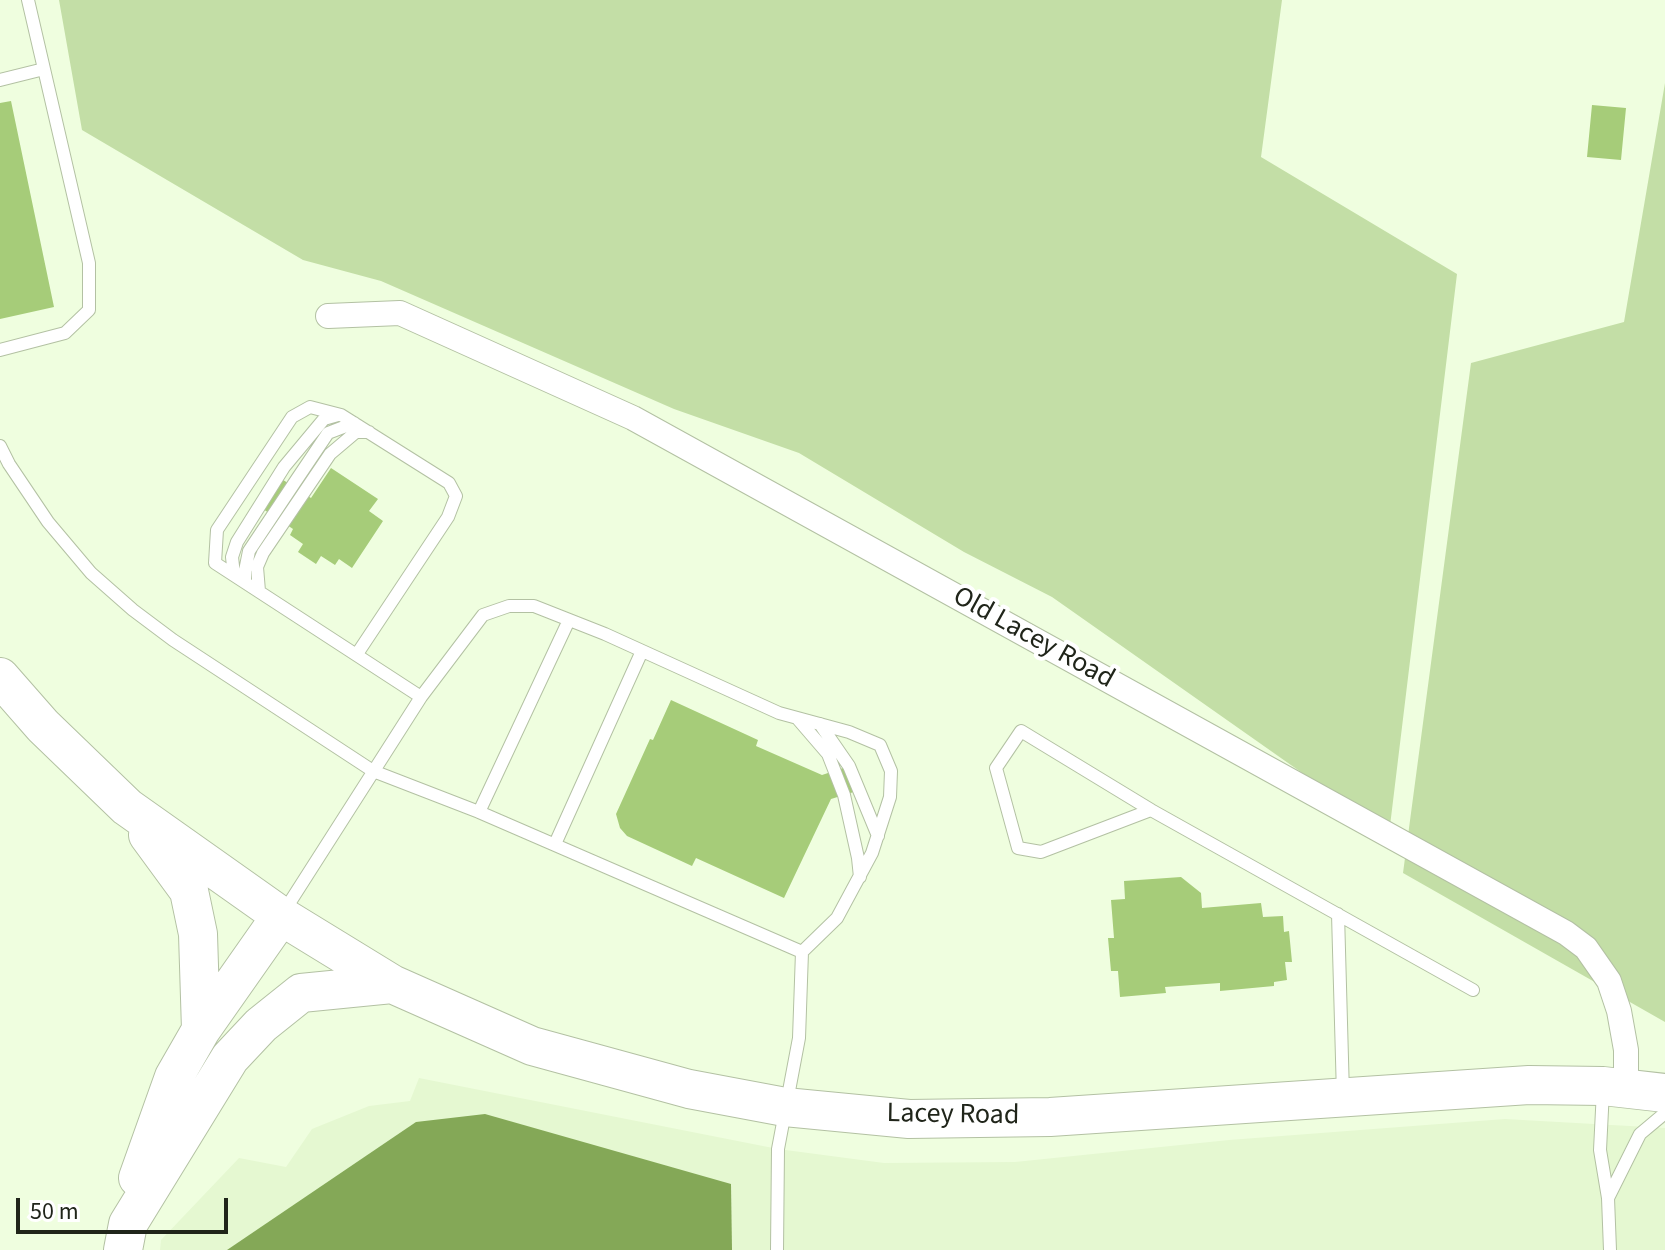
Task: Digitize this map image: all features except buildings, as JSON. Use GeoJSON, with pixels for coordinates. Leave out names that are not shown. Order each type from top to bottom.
{"type":"FeatureCollection","features":[{"type":"Feature","properties":{"kind":"main road"},"geometry":{"type":"LineString","coordinates":[[0,677],[43,726],[127,807],[189,891],[198,934],[201,1030]]}},
{"type":"Feature","properties":{"kind":"main road","name":"Lacey Road"},"geometry":{"type":"LineString","coordinates":[[127,807],[281,916],[392,984],[532,1046],[689,1089],[785,1107],[909,1119],[1050,1117],[1529,1085],[1614,1087],[1665,1093]]}},
{"type":"Feature","properties":{"kind":"main road"},"geometry":{"type":"LineString","coordinates":[[125,1237],[139,1170],[169,1091],[201,1030],[281,916]]}},
{"type":"Feature","properties":{"kind":"main road"},"geometry":{"type":"LineString","coordinates":[[125,1237],[230,1058],[261,1025],[301,993],[392,984]]}},
{"type":"Feature","properties":{"kind":"street","name":"Old Lacey Road"},"geometry":{"type":"LineString","coordinates":[[328,316],[400,313],[633,418],[1566,933],[1586,948],[1609,981],[1619,1011],[1626,1050],[1614,1087]]}},
{"type":"Feature","properties":{"kind":"lane"},"geometry":{"type":"LineString","coordinates":[[0,350],[65,333],[89,310],[89,263],[28,0]]}},
{"type":"Feature","properties":{"kind":"lane"},"geometry":{"type":"LineString","coordinates":[[0,80],[44,69]]}},
{"type":"Feature","properties":{"kind":"lane"},"geometry":{"type":"LineString","coordinates":[[357,654],[448,517],[456,496],[449,483],[369,432],[341,415],[310,407],[292,417],[217,530],[215,563],[421,697]]}},
{"type":"Feature","properties":{"kind":"lane"},"geometry":{"type":"LineString","coordinates":[[239,579],[232,557],[237,542],[284,467],[324,419],[341,415]]}},
{"type":"Feature","properties":{"kind":"lane"},"geometry":{"type":"LineString","coordinates":[[239,579],[245,571],[249,551],[328,433],[354,423]]}},
{"type":"Feature","properties":{"kind":"lane"},"geometry":{"type":"LineString","coordinates":[[259,591],[257,567],[263,553],[330,454],[356,432],[369,432]]}},
{"type":"Feature","properties":{"kind":"lane"},"geometry":{"type":"LineString","coordinates":[[0,446],[48,522],[91,573],[133,610],[173,640],[373,771],[555,844],[802,952]]}},
{"type":"Feature","properties":{"kind":"lane"},"geometry":{"type":"LineString","coordinates":[[281,916],[421,697],[483,615],[509,606],[534,606],[779,713],[849,732],[880,745],[891,771],[890,797],[878,836],[837,918],[802,952],[799,1038],[778,1149],[777,1250]]}},
{"type":"Feature","properties":{"kind":"lane"},"geometry":{"type":"LineString","coordinates":[[479,812],[569,620]]}},
{"type":"Feature","properties":{"kind":"lane"},"geometry":{"type":"LineString","coordinates":[[555,844],[642,651]]}},
{"type":"Feature","properties":{"kind":"lane"},"geometry":{"type":"LineString","coordinates":[[797,718],[828,754],[844,795],[860,877]]}},
{"type":"Feature","properties":{"kind":"lane"},"geometry":{"type":"LineString","coordinates":[[820,724],[849,766],[878,836]]}},
{"type":"Feature","properties":{"kind":"lane"},"geometry":{"type":"LineString","coordinates":[[1151,810],[1041,852],[1018,848],[996,768],[1021,731],[1151,810],[1473,990]]}},
{"type":"Feature","properties":{"kind":"lane"},"geometry":{"type":"LineString","coordinates":[[1338,914],[1344,1098]]}},
{"type":"Feature","properties":{"kind":"lane"},"geometry":{"type":"LineString","coordinates":[[1610,1250],[1608,1198],[1600,1150],[1614,1087]]}},
{"type":"Feature","properties":{"kind":"lane"},"geometry":{"type":"LineString","coordinates":[[1608,1198],[1640,1134],[1665,1113]]}},
{"type":"Feature","properties":{"kind":"shaded area"},"geometry":{"type":"Polygon","coordinates":[[[59,0],[1282,0],[1261,157],[1457,274],[1389,834],[1052,597],[964,552],[799,453],[674,409],[381,281],[303,260],[82,130],[59,0]]]}},
{"type":"Feature","properties":{"kind":"shaded area"},"geometry":{"type":"Polygon","coordinates":[[[1665,83],[1665,1022],[1403,873],[1471,363],[1624,322],[1665,83]]]}},
{"type":"Feature","properties":{"kind":"shaded area"},"geometry":{"type":"Polygon","coordinates":[[[419,1078],[778,1149],[884,1163],[1015,1162],[1229,1140],[1505,1119],[1665,1128],[1665,1250],[160,1250],[161,1240],[239,1158],[286,1167],[312,1129],[369,1106],[410,1101],[419,1078]]]}},
{"type":"Feature","properties":{"kind":"shaded area"},"geometry":{"type":"Polygon","coordinates":[[[485,1114],[731,1184],[732,1250],[227,1250],[416,1122],[485,1114]]]}}]}
